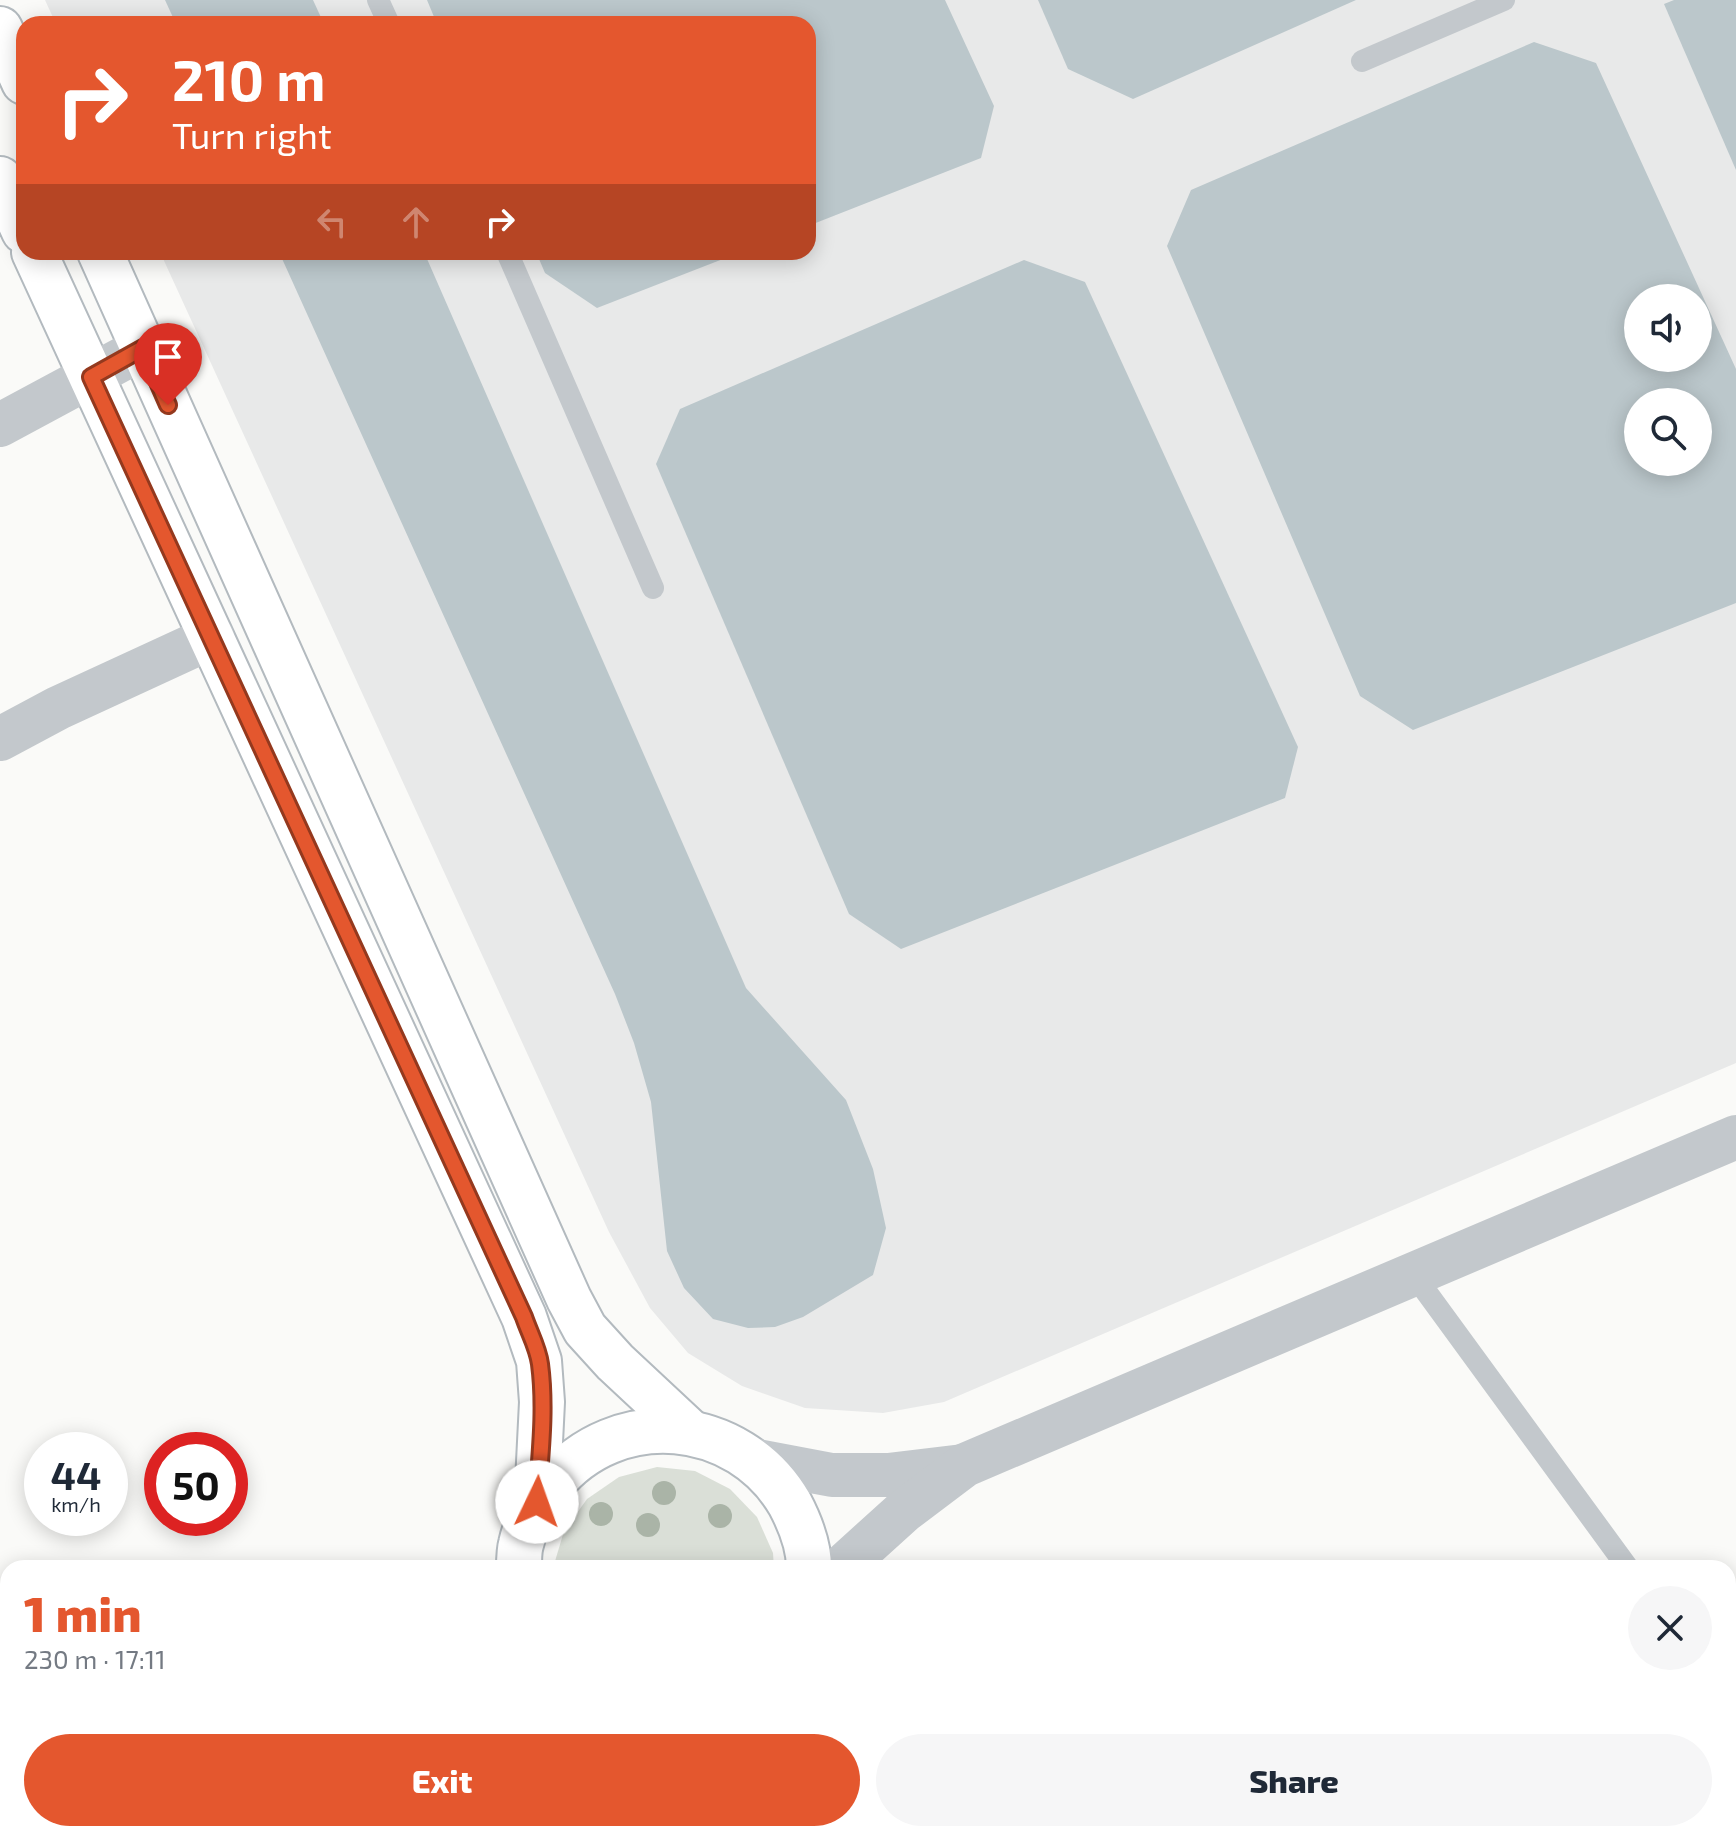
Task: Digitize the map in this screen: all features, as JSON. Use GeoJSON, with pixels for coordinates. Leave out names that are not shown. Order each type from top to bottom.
{"type":"FeatureCollection","features":[{"type":"Feature","properties":{"kind":"main road"},"geometry":{"type":"LineString","coordinates":[[0,29],[16,64]]}},
{"type":"Feature","properties":{"kind":"main road"},"geometry":{"type":"LineString","coordinates":[[0,179],[16,214]]}},
{"type":"Feature","properties":{"kind":"main road"},"geometry":{"type":"LineString","coordinates":[[38,260],[524,1317],[539,1361],[542,1402],[537,1502],[517,1560]]}},
{"type":"Feature","properties":{"kind":"main road"},"geometry":{"type":"LineString","coordinates":[[104,260],[569,1299],[585,1329],[615,1362],[690,1432]]}},
{"type":"Feature","properties":{"kind":"main road"},"geometry":{"type":"LineString","coordinates":[[537,1502],[565,1468],[603,1443],[646,1431],[690,1432],[723,1442],[752,1460],[780,1487],[800,1522],[809,1560]]}},
{"type":"Feature","properties":{"kind":"street"},"geometry":{"type":"LineString","coordinates":[[0,425],[143,348]]}},
{"type":"Feature","properties":{"kind":"street"},"geometry":{"type":"LineString","coordinates":[[0,739],[58,708],[212,637]]}},
{"type":"Feature","properties":{"kind":"street"},"geometry":{"type":"LineString","coordinates":[[850,1560],[904,1511],[965,1465],[1736,1137]]}},
{"type":"Feature","properties":{"kind":"street"},"geometry":{"type":"LineString","coordinates":[[752,1460],[832,1475],[888,1475],[965,1465]]}},
{"type":"Feature","properties":{"kind":"lane"},"geometry":{"type":"LineString","coordinates":[[1362,61],[1504,0]]}},
{"type":"Feature","properties":{"kind":"lane"},"geometry":{"type":"LineString","coordinates":[[510,260],[653,588]]}},
{"type":"Feature","properties":{"kind":"lane"},"geometry":{"type":"LineString","coordinates":[[1414,1275],[1619,1560]]}},
{"type":"Feature","properties":{"kind":"shaded area"},"geometry":{"type":"Polygon","coordinates":[[[45,0],[1736,0],[1736,1063],[944,1402],[883,1413],[805,1408],[742,1386],[688,1353],[650,1308],[609,1232],[164,260],[816,260],[816,16],[52,16],[45,0]]]}},
{"type":"Feature","properties":{"kind":"shaded area"},"geometry":{"type":"Polygon","coordinates":[[[165,0],[313,0],[320,16],[172,16],[165,0]]]}},
{"type":"Feature","properties":{"kind":"shaded area"},"geometry":{"type":"Polygon","coordinates":[[[427,0],[945,0],[994,106],[981,158],[816,223],[816,16],[434,16],[427,0]]]}},
{"type":"Feature","properties":{"kind":"shaded area"},"geometry":{"type":"Polygon","coordinates":[[[1038,0],[1356,0],[1133,99],[1068,69],[1038,0]]]}},
{"type":"Feature","properties":{"kind":"shaded area"},"geometry":{"type":"Polygon","coordinates":[[[1674,0],[1736,0],[1736,170],[1664,4],[1674,0]]]}},
{"type":"Feature","properties":{"kind":"shaded area"},"geometry":{"type":"Polygon","coordinates":[[[1534,42],[1596,63],[1697,284],[1624,284],[1624,372],[1712,372],[1712,317],[1736,369],[1736,603],[1413,730],[1360,696],[1167,246],[1191,190],[1534,42]]]}},
{"type":"Feature","properties":{"kind":"shaded area"},"geometry":{"type":"Polygon","coordinates":[[[283,260],[428,260],[746,988],[846,1100],[873,1169],[886,1228],[873,1275],[803,1317],[775,1327],[748,1328],[713,1319],[684,1288],[667,1251],[651,1102],[634,1043],[615,994],[283,260]]]}},
{"type":"Feature","properties":{"kind":"shaded area"},"geometry":{"type":"Polygon","coordinates":[[[539,260],[720,260],[597,308],[545,273],[539,260]]]}},
{"type":"Feature","properties":{"kind":"shaded area"},"geometry":{"type":"Polygon","coordinates":[[[1024,260],[1085,282],[1298,747],[1285,798],[901,949],[849,914],[656,464],[680,409],[1024,260]]]}},
{"type":"Feature","properties":{"kind":"shaded area"},"geometry":{"type":"Polygon","coordinates":[[[657,1467],[695,1471],[730,1489],[757,1517],[773,1560],[555,1560],[564,1531],[587,1499],[619,1477],[657,1467]]]}},
{"type":"Feature","properties":{"kind":"route"},"geometry":{"type":"LineString","coordinates":[[168,405],[143,348],[91,377],[524,1317],[539,1361],[541,1381],[537,1502]]}}]}
